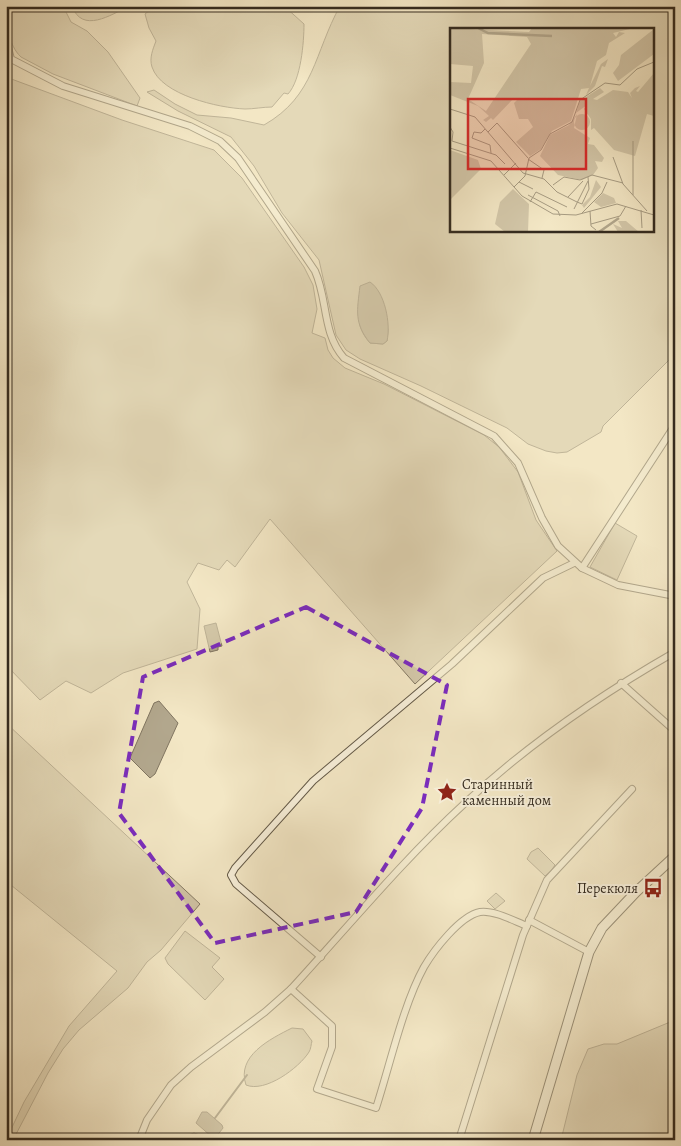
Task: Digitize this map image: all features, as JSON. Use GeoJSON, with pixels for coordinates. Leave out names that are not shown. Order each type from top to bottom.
{"type":"FeatureCollection","features":[{"type":"Feature","properties":{"kind":"street"},"geometry":{"type":"LineString","coordinates":[[6,40],[12,59],[63,86],[190,126],[220,141],[229,149],[315,272],[322,290],[329,331],[338,352],[361,369],[494,436],[518,464],[549,532],[558,546],[582,568],[618,585],[675,596]]}},
{"type":"Feature","properties":{"kind":"street"},"geometry":{"type":"LineString","coordinates":[[582,568],[675,424]]}},
{"type":"Feature","properties":{"kind":"street"},"geometry":{"type":"LineString","coordinates":[[321,956],[236,884],[231,875],[235,868],[313,781],[452,664],[543,578],[574,562]]}},
{"type":"Feature","properties":{"kind":"street"},"geometry":{"type":"LineString","coordinates":[[139,1140],[152,1112],[171,1085],[191,1067],[266,1012],[291,989],[464,804],[546,736],[621,683],[675,652]]}},
{"type":"Feature","properties":{"kind":"street"},"geometry":{"type":"LineString","coordinates":[[621,683],[675,731]]}},
{"type":"Feature","properties":{"kind":"street"},"geometry":{"type":"LineString","coordinates":[[459,1140],[528,923],[547,880],[632,789]]}},
{"type":"Feature","properties":{"kind":"street"},"geometry":{"type":"LineString","coordinates":[[532,1140],[589,952],[602,928],[636,892],[675,856]]}},
{"type":"Feature","properties":{"kind":"street"},"geometry":{"type":"LineString","coordinates":[[291,989],[332,1026],[332,1047],[317,1089],[376,1108],[410,1001],[424,967],[447,936],[461,921],[480,912],[491,913],[528,923],[589,952]]}},
{"type":"Feature","properties":{"kind":"highlighted area"},"geometry":{"type":"Polygon","coordinates":[[[306,607],[447,685],[422,808],[356,912],[215,943],[119,813],[143,677],[306,607]]]}},
{"type":"Feature","properties":{"kind":"shaded area"},"geometry":{"type":"Polygon","coordinates":[[[6,6],[63,6],[71,22],[87,31],[108,52],[140,98],[137,106],[53,74],[21,57],[11,40],[7,26],[6,6]]]}},
{"type":"Feature","properties":{"kind":"shaded area"},"geometry":{"type":"Polygon","coordinates":[[[72,6],[129,6],[106,17],[90,21],[83,19],[77,14],[72,6]]]}},
{"type":"Feature","properties":{"kind":"shaded area"},"geometry":{"type":"Polygon","coordinates":[[[155,6],[284,6],[304,24],[301,60],[292,88],[288,94],[284,93],[272,107],[248,109],[207,103],[192,98],[167,85],[158,77],[151,64],[156,41],[149,28],[145,14],[155,6]]]}},
{"type":"Feature","properties":{"kind":"shaded area"},"geometry":{"type":"Polygon","coordinates":[[[340,6],[675,6],[675,354],[603,426],[601,432],[567,452],[546,451],[528,444],[507,428],[360,359],[346,350],[336,335],[319,260],[282,213],[254,166],[231,137],[178,111],[147,92],[154,90],[175,104],[197,115],[231,118],[264,125],[294,101],[304,87],[340,6]],[[360,291],[360,324],[370,343],[383,344],[387,341],[388,330],[384,310],[360,291]]]}},
{"type":"Feature","properties":{"kind":"shaded area"},"geometry":{"type":"Polygon","coordinates":[[[6,77],[122,120],[214,150],[242,178],[304,267],[313,285],[317,309],[312,333],[325,338],[328,350],[333,358],[345,368],[384,384],[484,435],[499,447],[518,472],[536,520],[557,551],[415,684],[270,519],[235,567],[227,560],[219,570],[198,563],[187,582],[200,609],[197,649],[123,673],[91,693],[66,681],[40,700],[6,665],[6,77]]]}},
{"type":"Feature","properties":{"kind":"shaded area"},"geometry":{"type":"Polygon","coordinates":[[[370,282],[380,293],[386,309],[388,334],[387,341],[383,344],[370,343],[359,323],[360,286],[370,282]]]}},
{"type":"Feature","properties":{"kind":"shaded area"},"geometry":{"type":"Polygon","coordinates":[[[615,523],[637,536],[617,580],[590,567],[615,523]]]}},
{"type":"Feature","properties":{"kind":"shaded area"},"geometry":{"type":"Polygon","coordinates":[[[216,623],[222,646],[218,647],[218,650],[210,652],[204,626],[216,623]]]}},
{"type":"Feature","properties":{"kind":"shaded area"},"geometry":{"type":"Polygon","coordinates":[[[159,701],[178,723],[155,774],[150,778],[130,758],[154,703],[159,701]]]}},
{"type":"Feature","properties":{"kind":"shaded area"},"geometry":{"type":"Polygon","coordinates":[[[6,723],[200,904],[161,950],[147,962],[128,988],[79,1030],[63,1049],[48,1073],[13,1140],[6,1140],[24,1102],[69,1026],[117,971],[6,881],[6,723]]]}},
{"type":"Feature","properties":{"kind":"shaded area"},"geometry":{"type":"Polygon","coordinates":[[[538,848],[555,865],[545,876],[527,859],[531,852],[538,848]]]}},
{"type":"Feature","properties":{"kind":"shaded area"},"geometry":{"type":"Polygon","coordinates":[[[496,893],[505,901],[495,909],[487,901],[496,893]]]}},
{"type":"Feature","properties":{"kind":"shaded area"},"geometry":{"type":"Polygon","coordinates":[[[185,931],[220,958],[212,967],[224,979],[205,1000],[168,964],[165,958],[185,931]]]}},
{"type":"Feature","properties":{"kind":"shaded area"},"geometry":{"type":"Polygon","coordinates":[[[675,1020],[675,1140],[561,1140],[577,1075],[588,1049],[604,1044],[617,1044],[675,1020]]]}},
{"type":"Feature","properties":{"kind":"shaded area"},"geometry":{"type":"Polygon","coordinates":[[[292,1028],[303,1029],[312,1041],[310,1051],[298,1065],[281,1078],[254,1087],[246,1085],[244,1075],[250,1057],[265,1043],[292,1028]]]}},
{"type":"Feature","properties":{"kind":"shaded area"},"geometry":{"type":"Polygon","coordinates":[[[202,1112],[207,1112],[222,1125],[223,1128],[216,1137],[212,1137],[196,1123],[202,1112]]]}},
{"type":"Feature","properties":{"kind":"shaded area"},"geometry":{"type":"Polygon","coordinates":[[[194,1133],[203,1136],[206,1140],[185,1140],[188,1135],[194,1133]]]}},
{"type":"Feature","properties":{"kind":"waterway"},"geometry":{"type":"LineString","coordinates":[[215,1118],[247,1075]]}},
{"type":"Feature","properties":{"kind":"place","name":"Старинный каменный дом"},"geometry":{"type":"Point","coordinates":[447,792]}},
{"type":"Feature","properties":{"kind":"place","name":"Перекюля"},"geometry":{"type":"Point","coordinates":[653,888]}}]}
